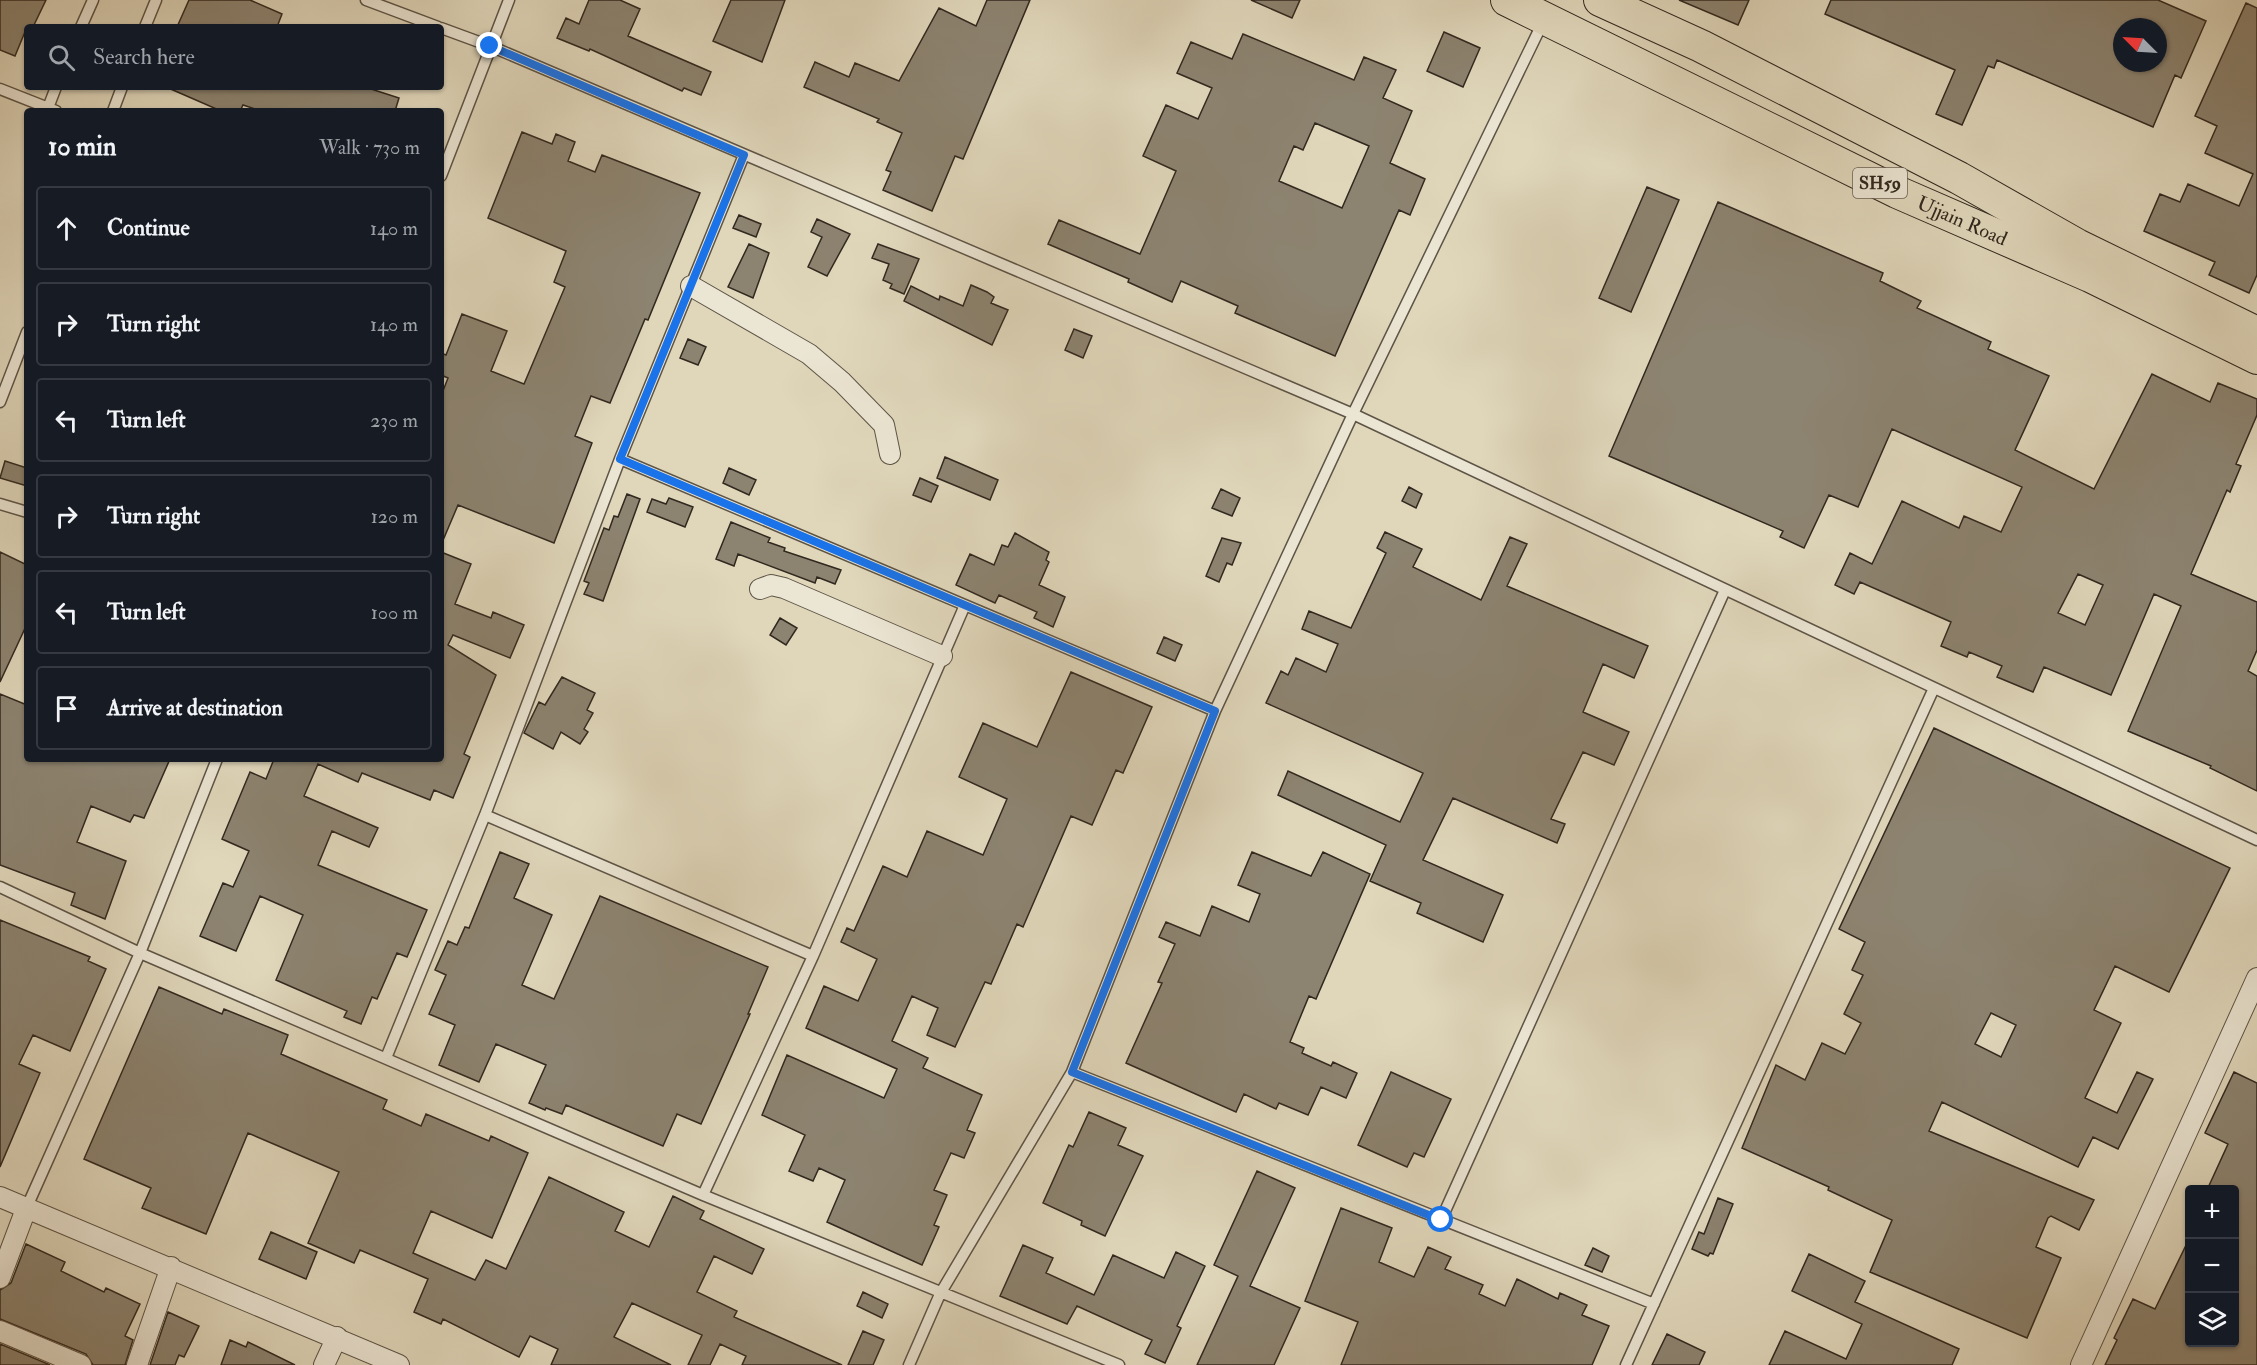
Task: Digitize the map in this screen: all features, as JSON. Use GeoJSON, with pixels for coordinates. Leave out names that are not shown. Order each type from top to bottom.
{"type":"FeatureCollection","features":[{"type":"Feature","properties":{"kind":"main road","name":"Ujjain Road"},"geometry":{"type":"LineString","coordinates":[[1507,0],[1897,192],[2090,276],[2257,358]]}},
{"type":"Feature","properties":{"kind":"main road","name":"Ujjain Road"},"geometry":{"type":"LineString","coordinates":[[1600,0],[1701,46],[1959,178],[2077,245],[2257,333]]}},
{"type":"Feature","properties":{"kind":"street"},"geometry":{"type":"LineString","coordinates":[[691,286],[809,354],[821,364],[884,425],[890,454]]}},
{"type":"Feature","properties":{"kind":"street"},"geometry":{"type":"LineString","coordinates":[[760,589],[771,585],[784,588],[942,656]]}},
{"type":"Feature","properties":{"kind":"street"},"geometry":{"type":"LineString","coordinates":[[2081,1365],[2250,1014],[2257,978]]}},
{"type":"Feature","properties":{"kind":"street"},"geometry":{"type":"LineString","coordinates":[[0,1197],[337,1336],[399,1365]]}},
{"type":"Feature","properties":{"kind":"street"},"geometry":{"type":"LineString","coordinates":[[0,1278],[26,1209]]}},
{"type":"Feature","properties":{"kind":"street"},"geometry":{"type":"LineString","coordinates":[[137,1365],[171,1267]]}},
{"type":"Feature","properties":{"kind":"street"},"geometry":{"type":"LineString","coordinates":[[0,1331],[81,1365]]}},
{"type":"Feature","properties":{"kind":"street"},"geometry":{"type":"LineString","coordinates":[[324,1365],[337,1336]]}},
{"type":"Feature","properties":{"kind":"lane"},"geometry":{"type":"LineString","coordinates":[[82,24],[93,0]]}},
{"type":"Feature","properties":{"kind":"lane"},"geometry":{"type":"LineString","coordinates":[[146,24],[156,0]]}},
{"type":"Feature","properties":{"kind":"lane"},"geometry":{"type":"LineString","coordinates":[[366,0],[429,24]]}},
{"type":"Feature","properties":{"kind":"lane"},"geometry":{"type":"LineString","coordinates":[[444,168],[509,0]]}},
{"type":"Feature","properties":{"kind":"lane"},"geometry":{"type":"LineString","coordinates":[[909,1365],[940,1294],[1072,1072],[1215,711],[1353,414],[1545,19]]}},
{"type":"Feature","properties":{"kind":"lane"},"geometry":{"type":"LineString","coordinates":[[444,29],[490,46],[1353,414],[2257,840]]}},
{"type":"Feature","properties":{"kind":"lane"},"geometry":{"type":"LineString","coordinates":[[0,89],[49,108]]}},
{"type":"Feature","properties":{"kind":"lane"},"geometry":{"type":"LineString","coordinates":[[52,108],[56,90]]}},
{"type":"Feature","properties":{"kind":"lane"},"geometry":{"type":"LineString","coordinates":[[114,108],[121,90]]}},
{"type":"Feature","properties":{"kind":"lane"},"geometry":{"type":"LineString","coordinates":[[386,1058],[485,815],[620,459],[744,155]]}},
{"type":"Feature","properties":{"kind":"lane"},"geometry":{"type":"LineString","coordinates":[[0,402],[24,340]]}},
{"type":"Feature","properties":{"kind":"lane"},"geometry":{"type":"LineString","coordinates":[[620,459],[1215,711]]}},
{"type":"Feature","properties":{"kind":"lane"},"geometry":{"type":"LineString","coordinates":[[0,504],[24,511]]}},
{"type":"Feature","properties":{"kind":"lane"},"geometry":{"type":"LineString","coordinates":[[1441,1220],[1725,590]]}},
{"type":"Feature","properties":{"kind":"lane"},"geometry":{"type":"LineString","coordinates":[[703,1195],[813,956],[965,605]]}},
{"type":"Feature","properties":{"kind":"lane"},"geometry":{"type":"LineString","coordinates":[[1626,1365],[1934,688]]}},
{"type":"Feature","properties":{"kind":"lane"},"geometry":{"type":"LineString","coordinates":[[26,1209],[140,953],[216,762]]}},
{"type":"Feature","properties":{"kind":"lane"},"geometry":{"type":"LineString","coordinates":[[485,815],[813,956]]}},
{"type":"Feature","properties":{"kind":"lane"},"geometry":{"type":"LineString","coordinates":[[0,887],[140,953],[703,1195],[940,1294],[1119,1365]]}},
{"type":"Feature","properties":{"kind":"lane"},"geometry":{"type":"LineString","coordinates":[[1072,1072],[1654,1304]]}},
{"type":"Feature","properties":{"kind":"building"},"geometry":{"type":"Polygon","coordinates":[[[0,0],[46,0],[34,24],[24,24],[24,34],[15,56],[0,50],[0,0]]]}},
{"type":"Feature","properties":{"kind":"building"},"geometry":{"type":"Polygon","coordinates":[[[189,0],[250,0],[282,14],[278,24],[178,24],[189,0]]]}},
{"type":"Feature","properties":{"kind":"building"},"geometry":{"type":"Polygon","coordinates":[[[589,0],[620,0],[640,9],[628,36],[711,72],[701,95],[684,88],[682,91],[590,49],[589,51],[557,38],[566,18],[579,24],[589,0]]]}},
{"type":"Feature","properties":{"kind":"building"},"geometry":{"type":"Polygon","coordinates":[[[731,0],[785,0],[762,62],[713,41],[731,0]]]}},
{"type":"Feature","properties":{"kind":"building"},"geometry":{"type":"Polygon","coordinates":[[[987,0],[1030,0],[963,159],[955,156],[932,211],[883,190],[891,172],[886,170],[902,133],[877,122],[879,119],[804,87],[815,62],[849,77],[855,63],[899,81],[939,8],[976,26],[987,0]]]}},
{"type":"Feature","properties":{"kind":"building"},"geometry":{"type":"Polygon","coordinates":[[[1251,0],[1300,0],[1292,18],[1251,0]]]}},
{"type":"Feature","properties":{"kind":"building"},"geometry":{"type":"Polygon","coordinates":[[[1679,0],[1749,0],[1738,25],[1679,0]]]}},
{"type":"Feature","properties":{"kind":"building"},"geometry":{"type":"Polygon","coordinates":[[[1831,0],[2158,0],[2206,21],[2181,78],[2175,75],[2153,127],[1997,60],[1994,68],[1988,66],[1962,125],[1936,114],[1955,70],[1825,14],[1831,0]]]}},
{"type":"Feature","properties":{"kind":"building"},"geometry":{"type":"Polygon","coordinates":[[[2246,3],[2257,8],[2257,275],[2249,293],[2209,275],[2215,262],[2144,231],[2160,194],[2180,202],[2188,184],[2239,206],[2253,174],[2205,153],[2217,126],[2195,116],[2246,3]]]}},
{"type":"Feature","properties":{"kind":"building"},"geometry":{"type":"Polygon","coordinates":[[[1444,32],[1480,48],[1463,87],[1427,71],[1444,32]]]}},
{"type":"Feature","properties":{"kind":"building"},"geometry":{"type":"Polygon","coordinates":[[[1243,34],[1354,80],[1364,57],[1396,70],[1383,98],[1412,111],[1390,163],[1425,179],[1410,215],[1399,210],[1335,356],[1235,313],[1238,306],[1181,281],[1172,302],[1128,282],[1129,279],[1048,244],[1059,220],[1140,254],[1176,171],[1143,156],[1166,105],[1198,119],[1212,88],[1177,73],[1191,42],[1232,59],[1243,34]],[[1315,123],[1303,150],[1294,146],[1279,181],[1342,208],[1369,146],[1315,123]]]}},
{"type":"Feature","properties":{"kind":"building"},"geometry":{"type":"Polygon","coordinates":[[[173,90],[374,90],[399,98],[396,108],[252,108],[243,105],[242,108],[214,108],[173,90]]]}},
{"type":"Feature","properties":{"kind":"building"},"geometry":{"type":"Polygon","coordinates":[[[522,132],[552,144],[556,134],[575,142],[568,161],[595,172],[602,155],[700,193],[648,320],[645,319],[610,403],[591,396],[575,436],[592,443],[554,543],[458,505],[444,538],[444,388],[448,378],[444,376],[444,354],[446,355],[462,314],[507,331],[491,371],[524,384],[565,287],[554,282],[566,251],[488,218],[522,132]]]}},
{"type":"Feature","properties":{"kind":"building"},"geometry":{"type":"Polygon","coordinates":[[[1647,187],[1679,200],[1631,312],[1599,298],[1647,187]]]}},
{"type":"Feature","properties":{"kind":"building"},"geometry":{"type":"Polygon","coordinates":[[[1718,202],[1883,273],[1880,281],[1921,301],[1917,308],[1991,342],[1988,349],[2049,376],[2015,450],[2094,489],[2152,374],[2210,402],[2218,383],[2257,399],[2257,415],[2236,464],[2241,466],[2230,492],[2227,490],[2191,574],[2257,602],[2257,650],[2248,671],[2257,676],[2257,791],[2210,768],[2211,766],[2128,731],[2181,606],[2154,594],[2111,695],[2044,667],[2033,692],[1997,677],[2002,666],[1969,652],[1967,657],[1941,646],[1951,622],[1860,582],[1854,594],[1835,585],[1850,553],[1872,564],[1902,501],[1959,528],[1964,516],[2001,532],[2022,487],[1892,429],[1858,507],[1829,495],[1804,548],[1780,537],[1783,531],[1609,456],[1718,202]],[[2078,574],[2058,613],[2085,625],[2103,585],[2078,574]]]}},
{"type":"Feature","properties":{"kind":"building"},"geometry":{"type":"Polygon","coordinates":[[[739,215],[761,224],[756,237],[733,228],[739,215]]]}},
{"type":"Feature","properties":{"kind":"building"},"geometry":{"type":"Polygon","coordinates":[[[817,219],[850,234],[827,276],[808,267],[822,237],[811,232],[817,219]]]}},
{"type":"Feature","properties":{"kind":"building"},"geometry":{"type":"Polygon","coordinates":[[[749,244],[769,253],[753,298],[728,287],[749,244]]]}},
{"type":"Feature","properties":{"kind":"building"},"geometry":{"type":"Polygon","coordinates":[[[878,244],[919,259],[904,294],[890,288],[892,284],[883,280],[889,264],[872,258],[878,244]]]}},
{"type":"Feature","properties":{"kind":"building"},"geometry":{"type":"Polygon","coordinates":[[[971,285],[994,297],[991,303],[1008,310],[992,345],[904,301],[911,286],[939,300],[940,296],[963,306],[971,285]]]}},
{"type":"Feature","properties":{"kind":"building"},"geometry":{"type":"Polygon","coordinates":[[[1074,329],[1092,336],[1083,358],[1065,350],[1074,329]]]}},
{"type":"Feature","properties":{"kind":"building"},"geometry":{"type":"Polygon","coordinates":[[[688,339],[706,347],[698,365],[680,358],[688,339]]]}},
{"type":"Feature","properties":{"kind":"building"},"geometry":{"type":"Polygon","coordinates":[[[945,457],[998,480],[990,500],[937,478],[945,457]]]}},
{"type":"Feature","properties":{"kind":"building"},"geometry":{"type":"Polygon","coordinates":[[[5,461],[24,467],[24,485],[0,478],[5,461]]]}},
{"type":"Feature","properties":{"kind":"building"},"geometry":{"type":"Polygon","coordinates":[[[729,468],[756,480],[749,495],[723,483],[729,468]]]}},
{"type":"Feature","properties":{"kind":"building"},"geometry":{"type":"Polygon","coordinates":[[[920,478],[938,486],[931,502],[913,495],[920,478]]]}},
{"type":"Feature","properties":{"kind":"building"},"geometry":{"type":"Polygon","coordinates":[[[1409,487],[1422,494],[1416,508],[1402,501],[1409,487]]]}},
{"type":"Feature","properties":{"kind":"building"},"geometry":{"type":"Polygon","coordinates":[[[1221,489],[1240,498],[1232,516],[1212,508],[1221,489]]]}},
{"type":"Feature","properties":{"kind":"building"},"geometry":{"type":"Polygon","coordinates":[[[627,494],[640,499],[603,601],[584,594],[589,583],[584,581],[604,528],[609,530],[614,516],[618,517],[627,494]]]}},
{"type":"Feature","properties":{"kind":"building"},"geometry":{"type":"Polygon","coordinates":[[[669,498],[693,507],[685,527],[647,512],[652,499],[666,504],[669,498]]]}},
{"type":"Feature","properties":{"kind":"building"},"geometry":{"type":"Polygon","coordinates":[[[731,522],[770,538],[768,542],[785,548],[784,551],[841,570],[835,584],[817,577],[815,583],[738,554],[734,566],[716,559],[731,522]]]}},
{"type":"Feature","properties":{"kind":"building"},"geometry":{"type":"Polygon","coordinates":[[[1385,532],[1422,549],[1413,567],[1481,600],[1510,537],[1527,544],[1507,586],[1648,646],[1634,678],[1603,664],[1583,712],[1629,732],[1614,765],[1583,752],[1551,819],[1565,824],[1557,843],[1453,798],[1423,860],[1503,895],[1483,942],[1417,913],[1421,903],[1370,881],[1386,845],[1278,795],[1288,771],[1400,822],[1423,773],[1266,703],[1281,671],[1288,675],[1296,658],[1326,672],[1338,644],[1302,629],[1309,611],[1351,628],[1386,553],[1377,548],[1385,532]]]}},
{"type":"Feature","properties":{"kind":"building"},"geometry":{"type":"Polygon","coordinates":[[[1015,533],[1049,552],[1046,560],[1049,562],[1039,585],[1065,597],[1053,627],[1034,618],[1037,612],[999,595],[995,603],[956,585],[970,554],[994,565],[1002,545],[1008,547],[1015,533]]]}},
{"type":"Feature","properties":{"kind":"building"},"geometry":{"type":"Polygon","coordinates":[[[1222,538],[1241,543],[1232,565],[1227,563],[1219,582],[1206,576],[1222,538]]]}},
{"type":"Feature","properties":{"kind":"building"},"geometry":{"type":"Polygon","coordinates":[[[0,552],[24,564],[24,630],[0,682],[0,552]]]}},
{"type":"Feature","properties":{"kind":"building"},"geometry":{"type":"Polygon","coordinates":[[[444,553],[471,564],[455,604],[491,618],[493,612],[524,625],[510,658],[453,635],[448,645],[496,675],[464,754],[470,757],[453,798],[434,790],[430,800],[362,773],[358,782],[318,764],[304,796],[378,828],[369,847],[332,831],[318,865],[427,910],[407,957],[397,953],[377,999],[372,997],[361,1024],[344,1017],[347,1011],[276,980],[303,915],[260,896],[236,951],[200,936],[223,883],[233,887],[249,851],[222,839],[250,772],[266,779],[273,762],[444,762],[444,553]]]}},
{"type":"Feature","properties":{"kind":"building"},"geometry":{"type":"Polygon","coordinates":[[[780,618],[797,628],[786,645],[770,635],[780,618]]]}},
{"type":"Feature","properties":{"kind":"building"},"geometry":{"type":"Polygon","coordinates":[[[1164,637],[1182,645],[1175,661],[1157,653],[1164,637]]]}},
{"type":"Feature","properties":{"kind":"building"},"geometry":{"type":"Polygon","coordinates":[[[1071,672],[1152,707],[1123,773],[1116,770],[1092,825],[1071,816],[1023,927],[1017,924],[991,984],[985,982],[955,1047],[927,1035],[938,1008],[912,996],[892,1041],[928,1058],[923,1068],[982,1095],[967,1130],[975,1133],[964,1158],[951,1153],[934,1190],[947,1195],[934,1225],[939,1227],[922,1265],[827,1222],[845,1180],[819,1168],[813,1181],[789,1171],[805,1135],[762,1115],[787,1055],[884,1098],[897,1069],[806,1028],[824,986],[858,1001],[877,959],[841,942],[847,928],[854,931],[883,866],[907,877],[927,831],[983,855],[1007,799],[959,777],[983,723],[1037,747],[1071,672]]]}},
{"type":"Feature","properties":{"kind":"building"},"geometry":{"type":"Polygon","coordinates":[[[562,677],[595,693],[587,710],[593,713],[584,729],[588,732],[580,744],[561,732],[553,749],[524,733],[539,702],[545,705],[562,677]]]}},
{"type":"Feature","properties":{"kind":"building"},"geometry":{"type":"Polygon","coordinates":[[[0,694],[24,704],[24,762],[169,762],[144,818],[134,815],[130,822],[91,806],[77,842],[126,861],[105,919],[71,905],[75,893],[0,865],[0,694]]]}},
{"type":"Feature","properties":{"kind":"building"},"geometry":{"type":"Polygon","coordinates":[[[1934,728],[2230,868],[2169,992],[2115,966],[2094,1010],[2121,1023],[2085,1098],[2117,1113],[2137,1072],[2153,1079],[2118,1149],[2093,1137],[2078,1167],[1942,1102],[1929,1131],[2094,1200],[2079,1230],[2051,1216],[2048,1218],[2036,1247],[2061,1258],[2027,1338],[1870,1272],[1892,1220],[1828,1190],[1829,1187],[1742,1148],[1776,1065],[1805,1080],[1822,1043],[1845,1054],[1861,1023],[1844,1014],[1863,975],[1852,970],[1865,942],[1839,929],[1934,728]],[[1991,1013],[1975,1044],[2001,1057],[2016,1025],[1991,1013]]]}},
{"type":"Feature","properties":{"kind":"building"},"geometry":{"type":"Polygon","coordinates":[[[500,852],[529,864],[514,898],[552,915],[522,985],[554,999],[600,896],[768,967],[748,1014],[750,1014],[701,1124],[677,1114],[663,1146],[566,1105],[562,1114],[546,1108],[545,1110],[529,1103],[546,1065],[496,1044],[479,1082],[439,1065],[455,1025],[429,1014],[446,975],[435,970],[448,941],[457,945],[465,927],[469,928],[500,852]]]}},
{"type":"Feature","properties":{"kind":"building"},"geometry":{"type":"Polygon","coordinates":[[[1252,852],[1311,876],[1323,852],[1370,874],[1316,999],[1309,996],[1290,1042],[1304,1048],[1302,1053],[1331,1066],[1333,1062],[1357,1073],[1346,1098],[1321,1087],[1308,1115],[1279,1103],[1276,1109],[1244,1094],[1236,1112],[1126,1063],[1162,983],[1158,982],[1175,944],[1159,937],[1166,922],[1200,936],[1212,906],[1249,922],[1260,894],[1238,885],[1252,852]]]}},
{"type":"Feature","properties":{"kind":"building"},"geometry":{"type":"Polygon","coordinates":[[[0,920],[90,957],[88,961],[106,969],[70,1051],[33,1035],[19,1064],[40,1073],[0,1167],[0,920]]]}},
{"type":"Feature","properties":{"kind":"building"},"geometry":{"type":"Polygon","coordinates":[[[159,987],[222,1014],[224,1009],[288,1035],[281,1054],[387,1100],[383,1109],[421,1126],[426,1114],[489,1141],[491,1136],[528,1153],[492,1238],[431,1211],[413,1253],[475,1280],[486,1260],[506,1269],[549,1177],[624,1212],[615,1231],[649,1247],[673,1196],[704,1211],[700,1219],[764,1249],[752,1274],[714,1256],[697,1292],[737,1311],[734,1317],[842,1365],[742,1365],[746,1356],[720,1344],[710,1365],[688,1365],[702,1335],[632,1303],[614,1337],[671,1365],[551,1365],[558,1349],[530,1336],[519,1357],[443,1319],[441,1324],[414,1312],[428,1279],[360,1250],[354,1263],[308,1243],[339,1172],[248,1133],[206,1234],[142,1208],[151,1188],[84,1159],[159,987]]]}},
{"type":"Feature","properties":{"kind":"building"},"geometry":{"type":"Polygon","coordinates":[[[1391,1072],[1451,1099],[1424,1157],[1414,1153],[1407,1167],[1358,1145],[1391,1072]]]}},
{"type":"Feature","properties":{"kind":"building"},"geometry":{"type":"Polygon","coordinates":[[[2234,1072],[2257,1083],[2257,1365],[2105,1365],[2117,1340],[2114,1338],[2133,1299],[2155,1309],[2185,1247],[2185,1347],[2239,1347],[2239,1185],[2209,1185],[2228,1144],[2205,1133],[2234,1072]]]}},
{"type":"Feature","properties":{"kind":"building"},"geometry":{"type":"Polygon","coordinates":[[[1089,1112],[1126,1128],[1118,1145],[1143,1156],[1105,1236],[1081,1225],[1082,1221],[1043,1203],[1069,1145],[1073,1147],[1089,1112]]]}},
{"type":"Feature","properties":{"kind":"building"},"geometry":{"type":"Polygon","coordinates":[[[1257,1171],[1295,1188],[1250,1286],[1300,1308],[1274,1365],[1197,1365],[1238,1276],[1214,1265],[1257,1171]]]}},
{"type":"Feature","properties":{"kind":"building"},"geometry":{"type":"Polygon","coordinates":[[[1718,1198],[1733,1204],[1713,1254],[1710,1253],[1708,1256],[1692,1249],[1699,1232],[1704,1234],[1718,1198]]]}},
{"type":"Feature","properties":{"kind":"building"},"geometry":{"type":"Polygon","coordinates":[[[1341,1208],[1392,1228],[1379,1262],[1414,1277],[1428,1247],[1451,1257],[1445,1269],[1483,1285],[1479,1294],[1505,1306],[1517,1279],[1558,1299],[1560,1293],[1587,1305],[1582,1315],[1609,1326],[1592,1365],[1341,1365],[1358,1322],[1305,1301],[1341,1208]]]}},
{"type":"Feature","properties":{"kind":"building"},"geometry":{"type":"Polygon","coordinates":[[[271,1232],[317,1252],[306,1279],[259,1259],[271,1232]]]}},
{"type":"Feature","properties":{"kind":"building"},"geometry":{"type":"Polygon","coordinates":[[[26,1244],[65,1262],[61,1271],[104,1292],[106,1288],[140,1304],[125,1336],[133,1340],[125,1365],[93,1365],[86,1354],[0,1319],[0,1290],[11,1283],[26,1244]]]}},
{"type":"Feature","properties":{"kind":"building"},"geometry":{"type":"Polygon","coordinates":[[[1023,1245],[1053,1258],[1046,1273],[1094,1295],[1113,1255],[1164,1278],[1176,1252],[1205,1266],[1177,1326],[1181,1328],[1165,1363],[1145,1354],[1152,1340],[1077,1306],[1067,1324],[1000,1296],[1023,1245]]]}},
{"type":"Feature","properties":{"kind":"building"},"geometry":{"type":"Polygon","coordinates":[[[1593,1248],[1609,1256],[1602,1272],[1585,1265],[1593,1248]]]}},
{"type":"Feature","properties":{"kind":"building"},"geometry":{"type":"Polygon","coordinates":[[[1809,1254],[1865,1281],[1855,1302],[1959,1349],[1952,1365],[1769,1365],[1785,1331],[1846,1359],[1862,1324],[1792,1291],[1809,1254]]]}},
{"type":"Feature","properties":{"kind":"building"},"geometry":{"type":"Polygon","coordinates":[[[863,1292],[888,1304],[882,1318],[857,1306],[863,1292]]]}},
{"type":"Feature","properties":{"kind":"building"},"geometry":{"type":"Polygon","coordinates":[[[168,1312],[199,1326],[184,1357],[179,1355],[175,1365],[150,1365],[168,1312]]]}},
{"type":"Feature","properties":{"kind":"building"},"geometry":{"type":"Polygon","coordinates":[[[863,1331],[884,1340],[873,1365],[848,1365],[863,1331]]]}},
{"type":"Feature","properties":{"kind":"building"},"geometry":{"type":"Polygon","coordinates":[[[1667,1334],[1705,1352],[1699,1365],[1652,1365],[1667,1334]]]}},
{"type":"Feature","properties":{"kind":"building"},"geometry":{"type":"Polygon","coordinates":[[[230,1340],[246,1347],[248,1342],[295,1365],[221,1365],[230,1340]]]}},
{"type":"Feature","properties":{"kind":"building"},"geometry":{"type":"Polygon","coordinates":[[[0,1344],[50,1365],[0,1365],[0,1344]]]}},
{"type":"Feature","properties":{"kind":"route"},"geometry":{"type":"LineString","coordinates":[[490,46],[744,155],[620,459],[1215,711],[1072,1072],[1441,1220]]}}]}
